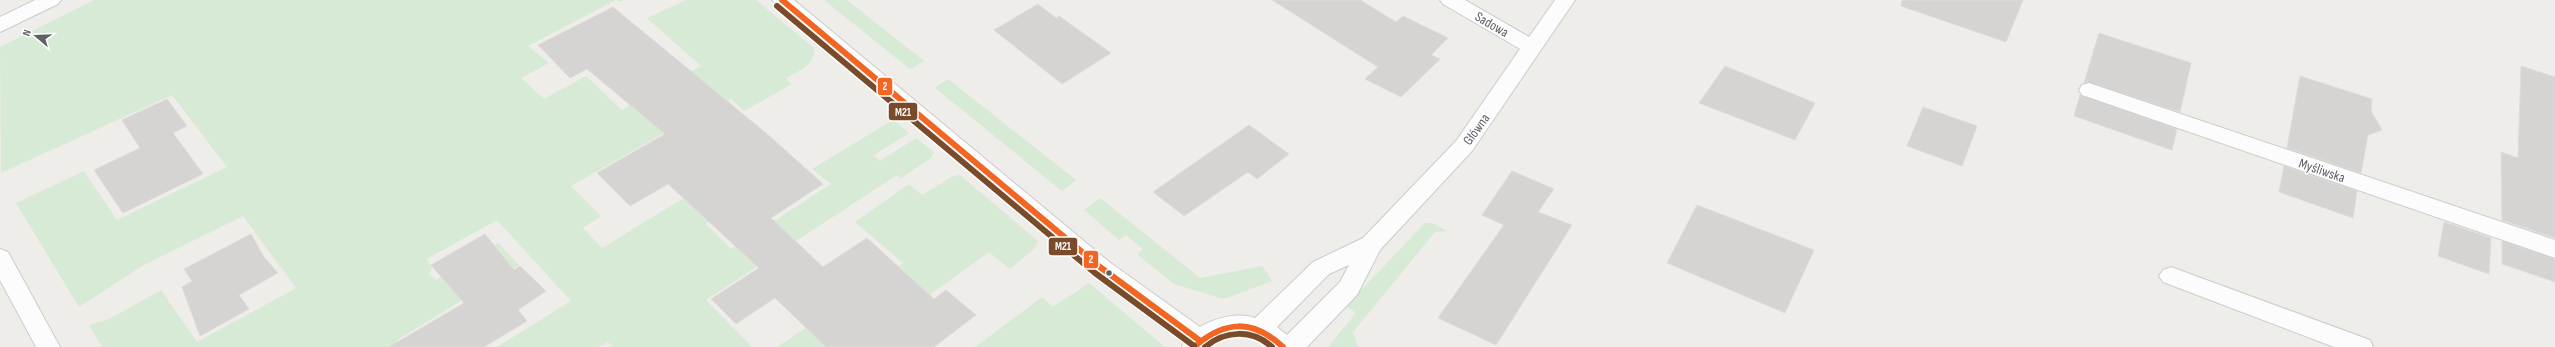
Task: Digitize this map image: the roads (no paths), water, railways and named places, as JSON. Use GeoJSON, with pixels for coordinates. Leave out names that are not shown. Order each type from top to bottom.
{"type":"FeatureCollection","features":[{"type":"Feature","properties":{"kind":"street"},"geometry":{"type":"LineString","coordinates":[[0,25],[51,0]]}},
{"type":"Feature","properties":{"kind":"street"},"geometry":{"type":"LineString","coordinates":[[782,0],[1100,267],[1196,344],[1221,327],[1247,325],[1260,328],[1276,338],[1283,347]]}},
{"type":"Feature","properties":{"kind":"street","name":"Sadowa"},"geometry":{"type":"LineString","coordinates":[[1450,0],[1534,48]]}},
{"type":"Feature","properties":{"kind":"street","name":"Główna"},"geometry":{"type":"LineString","coordinates":[[1291,347],[1348,288],[1371,244],[1452,160],[1534,48],[1565,0]]}},
{"type":"Feature","properties":{"kind":"street","name":"Myśliwska"},"geometry":{"type":"LineString","coordinates":[[2089,90],[2555,249]]}},
{"type":"Feature","properties":{"kind":"street","name":"Główna"},"geometry":{"type":"LineString","coordinates":[[1260,328],[1320,268],[1371,244]]}},
{"type":"Feature","properties":{"kind":"street"},"geometry":{"type":"LineString","coordinates":[[0,258],[48,347]]}},
{"type":"Feature","properties":{"kind":"street"},"geometry":{"type":"LineString","coordinates":[[2171,276],[2360,347]]}}]}
